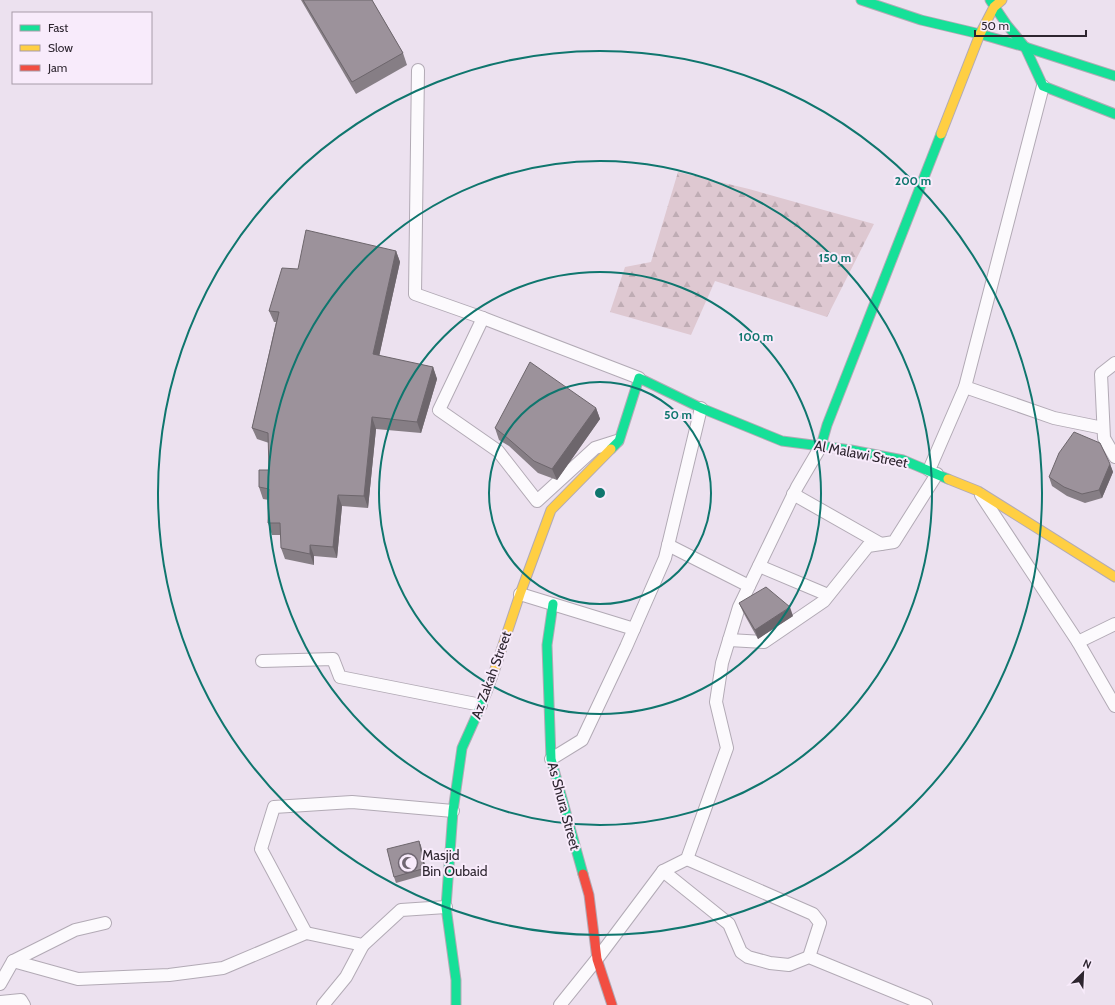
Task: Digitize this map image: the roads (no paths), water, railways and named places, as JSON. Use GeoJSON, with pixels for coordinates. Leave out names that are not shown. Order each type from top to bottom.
{"type":"FeatureCollection","features":[{"type":"Feature","properties":{"kind":"street"},"geometry":{"type":"LineString","coordinates":[[861,0],[921,20],[1025,46],[1115,76]]}},
{"type":"Feature","properties":{"kind":"street"},"geometry":{"type":"LineString","coordinates":[[992,2],[1002,0]]}},
{"type":"Feature","properties":{"kind":"street"},"geometry":{"type":"LineString","coordinates":[[560,1005],[597,959],[663,871],[687,859],[727,748],[716,702],[722,662],[739,607],[793,494],[821,446],[827,425],[992,2]]}},
{"type":"Feature","properties":{"kind":"street"},"geometry":{"type":"LineString","coordinates":[[729,640],[764,642],[824,601],[868,546],[894,542],[933,472],[965,387],[1043,86],[1025,46],[992,2]]}},
{"type":"Feature","properties":{"kind":"street"},"geometry":{"type":"LineString","coordinates":[[418,70],[415,294],[483,318],[639,378]]}},
{"type":"Feature","properties":{"kind":"street"},"geometry":{"type":"LineString","coordinates":[[1043,86],[1115,114]]}},
{"type":"Feature","properties":{"kind":"street"},"geometry":{"type":"LineString","coordinates":[[483,318],[439,410],[498,451],[537,501],[595,448],[619,441]]}},
{"type":"Feature","properties":{"kind":"street"},"geometry":{"type":"LineString","coordinates":[[1115,363],[1101,374],[1107,433],[1115,457]]}},
{"type":"Feature","properties":{"kind":"street","name":"Al Malawi Street"},"geometry":{"type":"LineString","coordinates":[[639,378],[701,408],[782,441],[903,460],[978,490],[1115,577]]}},
{"type":"Feature","properties":{"kind":"street","name":"Az Zakah Street"},"geometry":{"type":"LineString","coordinates":[[456,1005],[456,980],[446,907],[453,811],[462,748],[487,692],[520,594],[551,510],[619,441],[639,378]]}},
{"type":"Feature","properties":{"kind":"street"},"geometry":{"type":"LineString","coordinates":[[965,387],[1054,418],[1107,433]]}},
{"type":"Feature","properties":{"kind":"street"},"geometry":{"type":"LineString","coordinates":[[550,760],[582,740],[634,629],[665,558],[701,408]]}},
{"type":"Feature","properties":{"kind":"street"},"geometry":{"type":"LineString","coordinates":[[978,490],[1078,642],[1115,706]]}},
{"type":"Feature","properties":{"kind":"street"},"geometry":{"type":"LineString","coordinates":[[793,494],[881,544]]}},
{"type":"Feature","properties":{"kind":"street"},"geometry":{"type":"LineString","coordinates":[[668,545],[749,586]]}},
{"type":"Feature","properties":{"kind":"street"},"geometry":{"type":"LineString","coordinates":[[759,566],[828,596]]}},
{"type":"Feature","properties":{"kind":"street"},"geometry":{"type":"LineString","coordinates":[[520,594],[634,629]]}},
{"type":"Feature","properties":{"kind":"street","name":"As Shura Street"},"geometry":{"type":"LineString","coordinates":[[553,604],[547,645],[550,760],[589,895],[597,959],[612,1005]]}},
{"type":"Feature","properties":{"kind":"street"},"geometry":{"type":"LineString","coordinates":[[1078,642],[1115,624]]}},
{"type":"Feature","properties":{"kind":"street"},"geometry":{"type":"LineString","coordinates":[[262,661],[333,659],[340,677],[482,705]]}},
{"type":"Feature","properties":{"kind":"street"},"geometry":{"type":"LineString","coordinates":[[306,933],[261,849],[274,807],[352,802],[453,811]]}},
{"type":"Feature","properties":{"kind":"street"},"geometry":{"type":"LineString","coordinates":[[687,859],[813,914],[820,923],[809,957]]}},
{"type":"Feature","properties":{"kind":"street"},"geometry":{"type":"LineString","coordinates":[[663,871],[729,924],[737,946],[741,952],[748,956],[770,964],[788,965],[809,957],[926,1005]]}},
{"type":"Feature","properties":{"kind":"street"},"geometry":{"type":"LineString","coordinates":[[323,1005],[346,977],[363,945],[401,910],[446,907]]}},
{"type":"Feature","properties":{"kind":"street"},"geometry":{"type":"LineString","coordinates":[[0,984],[13,961],[74,930],[105,923]]}},
{"type":"Feature","properties":{"kind":"street"},"geometry":{"type":"LineString","coordinates":[[13,961],[78,979],[169,975],[223,968],[306,933],[363,945]]}},
{"type":"Feature","properties":{"kind":"street"},"geometry":{"type":"LineString","coordinates":[[0,1002],[21,1000],[24,1005]]}},
{"type":"Feature","properties":{"kind":"place","name":"Masjid Bin Oubaid"},"geometry":{"type":"Point","coordinates":[408,863]}}]}
